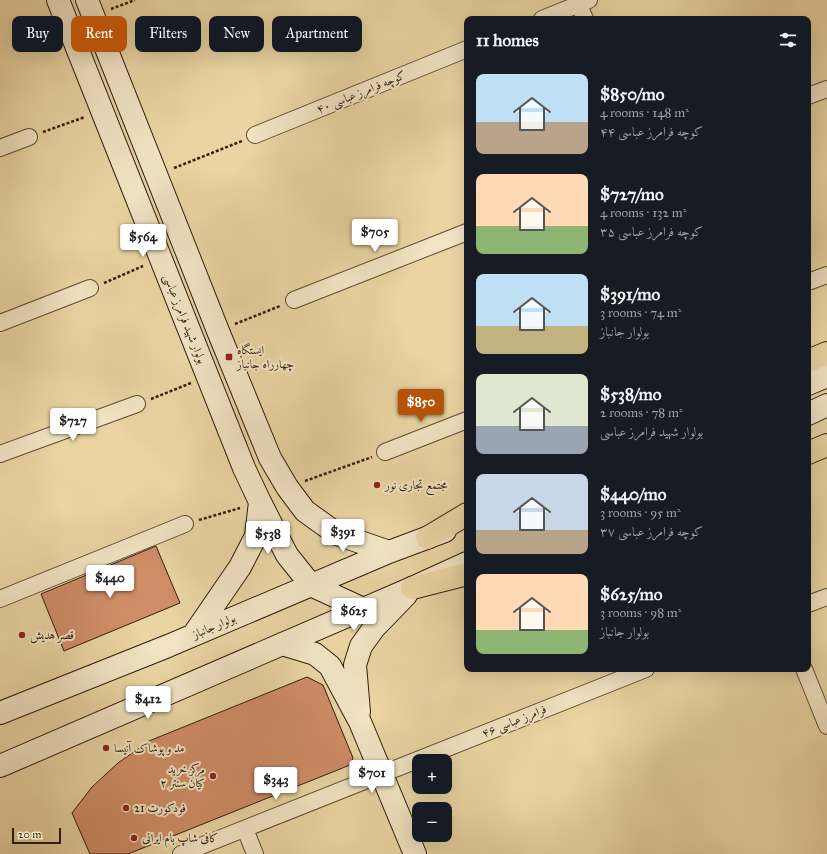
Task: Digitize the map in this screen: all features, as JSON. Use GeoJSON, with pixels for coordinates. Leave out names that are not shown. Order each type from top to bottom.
{"type":"FeatureCollection","features":[{"type":"Feature","properties":{"kind":"highway"},"geometry":{"type":"LineString","coordinates":[[815,375],[827,353]]}},
{"type":"Feature","properties":{"kind":"highway"},"geometry":{"type":"LineString","coordinates":[[811,452],[827,445]]}},
{"type":"Feature","properties":{"kind":"highway"},"geometry":{"type":"LineString","coordinates":[[427,538],[464,516]]}},
{"type":"Feature","properties":{"kind":"highway"},"geometry":{"type":"LineString","coordinates":[[412,588],[464,575]]}},
{"type":"Feature","properties":{"kind":"main road"},"geometry":{"type":"LineString","coordinates":[[62,9],[91,8],[218,331],[270,458],[287,487],[305,511],[337,534],[389,552]]}},
{"type":"Feature","properties":{"kind":"main road","name":"بولوار شهید فرامرز عباسی"},"geometry":{"type":"LineString","coordinates":[[62,9],[244,468],[287,555],[310,585]]}},
{"type":"Feature","properties":{"kind":"main road"},"geometry":{"type":"LineString","coordinates":[[811,413],[827,405]]}},
{"type":"Feature","properties":{"kind":"main road"},"geometry":{"type":"LineString","coordinates":[[194,634],[240,567],[256,536],[260,502],[276,500],[282,495],[287,487]]}},
{"type":"Feature","properties":{"kind":"main road","name":"بولوار جانباز"},"geometry":{"type":"LineString","coordinates":[[0,712],[168,646],[389,552],[464,524]]}},
{"type":"Feature","properties":{"kind":"main road"},"geometry":{"type":"LineString","coordinates":[[0,766],[464,564]]}},
{"type":"Feature","properties":{"kind":"main road"},"geometry":{"type":"LineString","coordinates":[[310,585],[363,609]]}},
{"type":"Feature","properties":{"kind":"main road"},"geometry":{"type":"LineString","coordinates":[[360,722],[355,665],[361,646],[374,628],[412,588]]}},
{"type":"Feature","properties":{"kind":"main road"},"geometry":{"type":"LineString","coordinates":[[282,644],[314,654],[330,666],[360,722],[415,854]]}},
{"type":"Feature","properties":{"kind":"street"},"geometry":{"type":"LineString","coordinates":[[549,16],[582,1],[584,16]]}},
{"type":"Feature","properties":{"kind":"street","name":"کوچه فرامرز عباسی ۴۰"},"geometry":{"type":"LineString","coordinates":[[255,135],[464,51]]}},
{"type":"Feature","properties":{"kind":"street"},"geometry":{"type":"LineString","coordinates":[[811,95],[827,89]]}},
{"type":"Feature","properties":{"kind":"street"},"geometry":{"type":"LineString","coordinates":[[0,148],[30,137]]}},
{"type":"Feature","properties":{"kind":"street"},"geometry":{"type":"LineString","coordinates":[[294,300],[464,233]]}},
{"type":"Feature","properties":{"kind":"street"},"geometry":{"type":"LineString","coordinates":[[811,281],[827,275]]}},
{"type":"Feature","properties":{"kind":"street"},"geometry":{"type":"LineString","coordinates":[[0,322],[90,288]]}},
{"type":"Feature","properties":{"kind":"street"},"geometry":{"type":"LineString","coordinates":[[0,454],[137,404]]}},
{"type":"Feature","properties":{"kind":"street"},"geometry":{"type":"LineString","coordinates":[[386,452],[464,421]]}},
{"type":"Feature","properties":{"kind":"street"},"geometry":{"type":"LineString","coordinates":[[0,599],[186,524]]}},
{"type":"Feature","properties":{"kind":"street"},"geometry":{"type":"LineString","coordinates":[[811,603],[827,597]]}},
{"type":"Feature","properties":{"kind":"street","name":"فرامرز عباسی ۴۶"},"geometry":{"type":"LineString","coordinates":[[181,854],[638,672]]}},
{"type":"Feature","properties":{"kind":"street"},"geometry":{"type":"LineString","coordinates":[[805,672],[827,726]]}},
{"type":"Feature","properties":{"kind":"street"},"geometry":{"type":"LineString","coordinates":[[245,829],[255,854]]}},
{"type":"Feature","properties":{"kind":"path"},"geometry":{"type":"LineString","coordinates":[[91,8],[135,0]]}},
{"type":"Feature","properties":{"kind":"path"},"geometry":{"type":"LineString","coordinates":[[30,137],[102,111]]}},
{"type":"Feature","properties":{"kind":"path"},"geometry":{"type":"LineString","coordinates":[[157,175],[255,135]]}},
{"type":"Feature","properties":{"kind":"path"},"geometry":{"type":"LineString","coordinates":[[90,288],[161,259]]}},
{"type":"Feature","properties":{"kind":"path"},"geometry":{"type":"LineString","coordinates":[[218,331],[294,300]]}},
{"type":"Feature","properties":{"kind":"path"},"geometry":{"type":"LineString","coordinates":[[137,404],[208,376]]}},
{"type":"Feature","properties":{"kind":"path"},"geometry":{"type":"LineString","coordinates":[[287,487],[386,452]]}},
{"type":"Feature","properties":{"kind":"path"},"geometry":{"type":"LineString","coordinates":[[186,524],[260,502]]}},
{"type":"Feature","properties":{"kind":"building"},"geometry":{"type":"Polygon","coordinates":[[[156,546],[180,603],[64,651],[41,594],[156,546]]]}},
{"type":"Feature","properties":{"kind":"building","name":"مرکز خرید کیان سنتر ۲"},"geometry":{"type":"Polygon","coordinates":[[[307,677],[323,685],[353,758],[350,765],[128,854],[90,854],[72,813],[92,787],[118,763],[149,741],[307,677]]]}},
{"type":"Feature","properties":{"kind":"place","name":"ایستگاه چهارراه جانباز"},"geometry":{"type":"Point","coordinates":[229,357]}},
{"type":"Feature","properties":{"kind":"place","name":"مجتمع تجاری نور"},"geometry":{"type":"Point","coordinates":[377,485]}},
{"type":"Feature","properties":{"kind":"place","name":"قصر هدیش"},"geometry":{"type":"Point","coordinates":[22,635]}},
{"type":"Feature","properties":{"kind":"place","name":"مد و پوشاک آنیسا"},"geometry":{"type":"Point","coordinates":[106,748]}},
{"type":"Feature","properties":{"kind":"place","name":"مرکز خرید کیان سنتر ۲"},"geometry":{"type":"Point","coordinates":[213,776]}},
{"type":"Feature","properties":{"kind":"place","name":"فودکورت 21"},"geometry":{"type":"Point","coordinates":[126,808]}},
{"type":"Feature","properties":{"kind":"place","name":"کافی شاپ بام ایرانی"},"geometry":{"type":"Point","coordinates":[134,838]}}]}
